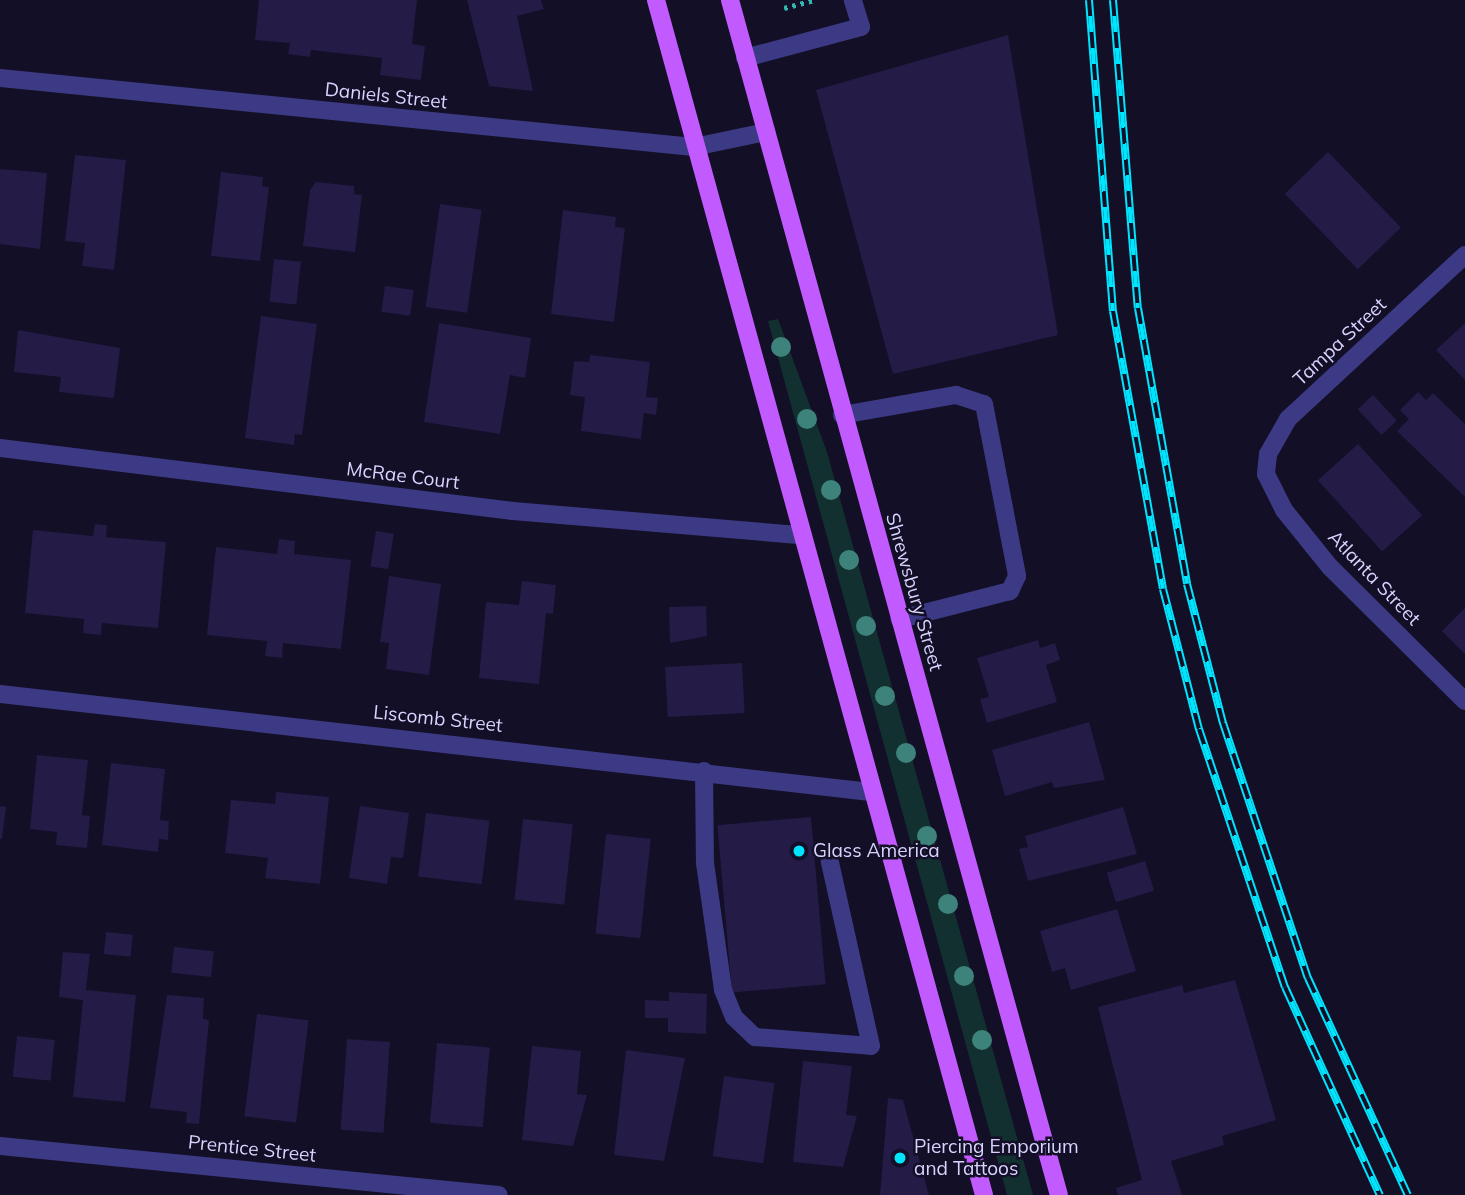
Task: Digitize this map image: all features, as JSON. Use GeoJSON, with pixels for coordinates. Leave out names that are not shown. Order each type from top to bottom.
{"type":"FeatureCollection","features":[{"type":"Feature","properties":{"kind":"main road"},"geometry":{"type":"LineString","coordinates":[[656,0],[871,792],[984,1195]]}},
{"type":"Feature","properties":{"kind":"main road","name":"Shrewsbury Street"},"geometry":{"type":"LineString","coordinates":[[730,0],[842,415],[1059,1195]]}},
{"type":"Feature","properties":{"kind":"street"},"geometry":{"type":"LineString","coordinates":[[745,58],[861,27],[853,0]]}},
{"type":"Feature","properties":{"kind":"street","name":"Daniels Street"},"geometry":{"type":"LineString","coordinates":[[0,78],[694,147],[766,132]]}},
{"type":"Feature","properties":{"kind":"street","name":"Tampa Street"},"geometry":{"type":"LineString","coordinates":[[1266,474],[1268,454],[1288,419],[1465,255]]}},
{"type":"Feature","properties":{"kind":"street"},"geometry":{"type":"LineString","coordinates":[[842,415],[956,395],[984,404],[1017,576],[1010,592],[900,619]]}},
{"type":"Feature","properties":{"kind":"street","name":"McRae Court"},"geometry":{"type":"LineString","coordinates":[[0,448],[513,511],[801,535]]}},
{"type":"Feature","properties":{"kind":"street","name":"Atlanta Street"},"geometry":{"type":"LineString","coordinates":[[1266,474],[1284,510],[1330,566],[1465,701]]}},
{"type":"Feature","properties":{"kind":"street","name":"Liscomb Street"},"geometry":{"type":"LineString","coordinates":[[0,694],[704,771],[871,792]]}},
{"type":"Feature","properties":{"kind":"street"},"geometry":{"type":"LineString","coordinates":[[704,771],[705,863],[723,990],[734,1017],[755,1037],[871,1046],[830,862]]}},
{"type":"Feature","properties":{"kind":"street","name":"Prentice Street"},"geometry":{"type":"LineString","coordinates":[[0,1146],[499,1195]]}},
{"type":"Feature","properties":{"kind":"path"},"geometry":{"type":"LineString","coordinates":[[784,8],[814,0]]}},
{"type":"Feature","properties":{"kind":"green space"},"geometry":{"type":"Polygon","coordinates":[[[778,319],[827,452],[1033,1195],[1007,1195],[768,321],[778,319]]]}},
{"type":"Feature","properties":{"kind":"building"},"geometry":{"type":"Polygon","coordinates":[[[259,0],[417,0],[412,44],[425,46],[421,80],[380,75],[382,58],[311,50],[310,57],[288,54],[290,43],[255,40],[259,0]]]}},
{"type":"Feature","properties":{"kind":"building"},"geometry":{"type":"Polygon","coordinates":[[[467,0],[541,0],[544,9],[517,16],[533,91],[489,86],[467,0]]]}},
{"type":"Feature","properties":{"kind":"building"},"geometry":{"type":"Polygon","coordinates":[[[1008,35],[1058,335],[893,374],[816,90],[1008,35]]]}},
{"type":"Feature","properties":{"kind":"building"},"geometry":{"type":"Polygon","coordinates":[[[1328,152],[1401,228],[1358,269],[1285,194],[1328,152]]]}},
{"type":"Feature","properties":{"kind":"building"},"geometry":{"type":"Polygon","coordinates":[[[75,155],[126,160],[114,270],[82,266],[85,243],[65,241],[75,155]]]}},
{"type":"Feature","properties":{"kind":"building"},"geometry":{"type":"Polygon","coordinates":[[[0,169],[47,173],[40,249],[0,244],[0,169]]]}},
{"type":"Feature","properties":{"kind":"building"},"geometry":{"type":"Polygon","coordinates":[[[221,172],[263,177],[262,186],[269,187],[260,261],[211,256],[221,172]]]}},
{"type":"Feature","properties":{"kind":"building"},"geometry":{"type":"Polygon","coordinates":[[[316,182],[354,186],[354,194],[362,195],[355,252],[303,246],[310,190],[316,182]]]}},
{"type":"Feature","properties":{"kind":"building"},"geometry":{"type":"Polygon","coordinates":[[[440,204],[482,210],[467,313],[426,307],[440,204]]]}},
{"type":"Feature","properties":{"kind":"building"},"geometry":{"type":"Polygon","coordinates":[[[563,210],[616,217],[615,227],[625,228],[614,322],[551,314],[563,210]]]}},
{"type":"Feature","properties":{"kind":"building"},"geometry":{"type":"Polygon","coordinates":[[[274,259],[301,262],[296,305],[270,302],[274,259]]]}},
{"type":"Feature","properties":{"kind":"building"},"geometry":{"type":"Polygon","coordinates":[[[385,286],[414,290],[410,316],[381,312],[385,286]]]}},
{"type":"Feature","properties":{"kind":"building"},"geometry":{"type":"Polygon","coordinates":[[[261,316],[317,324],[302,435],[295,434],[294,445],[245,438],[261,316]]]}},
{"type":"Feature","properties":{"kind":"building"},"geometry":{"type":"Polygon","coordinates":[[[439,323],[531,338],[525,378],[510,375],[500,434],[424,422],[439,323]]]}},
{"type":"Feature","properties":{"kind":"building"},"geometry":{"type":"Polygon","coordinates":[[[1465,323],[1465,380],[1436,350],[1465,323]]]}},
{"type":"Feature","properties":{"kind":"building"},"geometry":{"type":"Polygon","coordinates":[[[18,330],[120,348],[114,398],[59,392],[61,377],[14,372],[18,330]]]}},
{"type":"Feature","properties":{"kind":"building"},"geometry":{"type":"Polygon","coordinates":[[[590,355],[650,362],[646,397],[658,398],[656,415],[644,413],[641,439],[581,431],[585,397],[570,395],[574,361],[589,362],[590,355]]]}},
{"type":"Feature","properties":{"kind":"building"},"geometry":{"type":"Polygon","coordinates":[[[1418,392],[1426,400],[1433,393],[1465,424],[1465,497],[1397,431],[1409,419],[1400,410],[1418,392]]]}},
{"type":"Feature","properties":{"kind":"building"},"geometry":{"type":"Polygon","coordinates":[[[1373,395],[1397,421],[1382,435],[1358,409],[1373,395]]]}},
{"type":"Feature","properties":{"kind":"building"},"geometry":{"type":"Polygon","coordinates":[[[1358,444],[1422,515],[1382,551],[1318,480],[1358,444]]]}},
{"type":"Feature","properties":{"kind":"building"},"geometry":{"type":"Polygon","coordinates":[[[95,524],[107,525],[106,537],[166,542],[158,628],[102,623],[101,635],[83,633],[84,619],[25,613],[33,530],[93,536],[95,524]]]}},
{"type":"Feature","properties":{"kind":"building"},"geometry":{"type":"Polygon","coordinates":[[[376,531],[394,534],[388,569],[370,567],[376,531]]]}},
{"type":"Feature","properties":{"kind":"building"},"geometry":{"type":"Polygon","coordinates":[[[279,539],[295,541],[294,554],[351,560],[341,649],[283,643],[282,658],[265,656],[267,641],[207,635],[216,547],[277,554],[279,539]]]}},
{"type":"Feature","properties":{"kind":"building"},"geometry":{"type":"Polygon","coordinates":[[[389,576],[441,584],[429,675],[386,669],[389,643],[380,642],[389,576]]]}},
{"type":"Feature","properties":{"kind":"building"},"geometry":{"type":"Polygon","coordinates":[[[522,581],[556,585],[553,614],[546,613],[539,684],[479,678],[486,602],[519,605],[522,581]]]}},
{"type":"Feature","properties":{"kind":"building"},"geometry":{"type":"Polygon","coordinates":[[[706,606],[707,636],[670,643],[669,607],[706,606]]]}},
{"type":"Feature","properties":{"kind":"building"},"geometry":{"type":"Polygon","coordinates":[[[1465,608],[1465,654],[1442,631],[1465,608]]]}},
{"type":"Feature","properties":{"kind":"building"},"geometry":{"type":"Polygon","coordinates":[[[1038,640],[1040,648],[1055,643],[1060,660],[1046,665],[1057,702],[987,723],[980,699],[989,697],[977,658],[1038,640]]]}},
{"type":"Feature","properties":{"kind":"building"},"geometry":{"type":"Polygon","coordinates":[[[742,663],[745,713],[668,717],[665,667],[742,663]]]}},
{"type":"Feature","properties":{"kind":"building"},"geometry":{"type":"Polygon","coordinates":[[[1089,722],[1105,780],[1054,788],[1052,782],[1005,796],[992,750],[1089,722]]]}},
{"type":"Feature","properties":{"kind":"building"},"geometry":{"type":"Polygon","coordinates":[[[37,755],[88,760],[82,815],[90,816],[87,848],[56,845],[57,832],[30,829],[37,755]]]}},
{"type":"Feature","properties":{"kind":"building"},"geometry":{"type":"Polygon","coordinates":[[[111,763],[165,769],[160,820],[169,821],[168,840],[159,839],[158,852],[102,845],[111,763]]]}},
{"type":"Feature","properties":{"kind":"building"},"geometry":{"type":"Polygon","coordinates":[[[276,792],[329,797],[320,884],[265,878],[268,858],[225,853],[231,800],[275,804],[276,792]]]}},
{"type":"Feature","properties":{"kind":"building"},"geometry":{"type":"Polygon","coordinates":[[[0,806],[6,807],[2,839],[0,839],[0,806]]]}},
{"type":"Feature","properties":{"kind":"building"},"geometry":{"type":"Polygon","coordinates":[[[360,806],[409,813],[403,858],[391,857],[387,884],[349,878],[360,806]]]}},
{"type":"Feature","properties":{"kind":"building"},"geometry":{"type":"Polygon","coordinates":[[[1123,807],[1137,854],[1028,881],[1019,849],[1028,847],[1025,836],[1123,807]]]}},
{"type":"Feature","properties":{"kind":"building"},"geometry":{"type":"Polygon","coordinates":[[[426,813],[490,821],[482,884],[418,877],[426,813]]]}},
{"type":"Feature","properties":{"kind":"building"},"geometry":{"type":"Polygon","coordinates":[[[811,817],[826,984],[732,993],[717,825],[811,817]]]}},
{"type":"Feature","properties":{"kind":"building"},"geometry":{"type":"Polygon","coordinates":[[[523,819],[573,824],[564,905],[515,900],[523,819]]]}},
{"type":"Feature","properties":{"kind":"building"},"geometry":{"type":"Polygon","coordinates":[[[606,834],[651,839],[640,938],[596,933],[606,834]]]}},
{"type":"Feature","properties":{"kind":"building"},"geometry":{"type":"Polygon","coordinates":[[[1145,861],[1154,891],[1116,902],[1107,873],[1145,861]]]}},
{"type":"Feature","properties":{"kind":"building"},"geometry":{"type":"Polygon","coordinates":[[[1117,909],[1136,971],[1071,990],[1065,968],[1052,972],[1040,931],[1117,909]]]}},
{"type":"Feature","properties":{"kind":"building"},"geometry":{"type":"Polygon","coordinates":[[[106,932],[133,935],[131,957],[104,954],[106,932]]]}},
{"type":"Feature","properties":{"kind":"building"},"geometry":{"type":"Polygon","coordinates":[[[174,947],[214,951],[211,977],[171,973],[174,947]]]}},
{"type":"Feature","properties":{"kind":"building"},"geometry":{"type":"Polygon","coordinates":[[[63,952],[90,954],[86,990],[136,995],[125,1102],[73,1097],[83,1000],[59,997],[63,952]]]}},
{"type":"Feature","properties":{"kind":"building"},"geometry":{"type":"Polygon","coordinates":[[[1235,980],[1276,1120],[1222,1136],[1224,1145],[1171,1161],[1182,1195],[1118,1195],[1116,1188],[1142,1180],[1098,1007],[1182,985],[1184,993],[1235,980]]]}},
{"type":"Feature","properties":{"kind":"building"},"geometry":{"type":"Polygon","coordinates":[[[669,992],[707,994],[706,1034],[668,1032],[668,1018],[645,1018],[645,1000],[669,1001],[669,992]]]}},
{"type":"Feature","properties":{"kind":"building"},"geometry":{"type":"Polygon","coordinates":[[[167,995],[204,998],[203,1019],[209,1020],[199,1124],[186,1123],[187,1112],[150,1108],[167,995]]]}},
{"type":"Feature","properties":{"kind":"building"},"geometry":{"type":"Polygon","coordinates":[[[257,1014],[309,1020],[296,1123],[244,1116],[257,1014]]]}},
{"type":"Feature","properties":{"kind":"building"},"geometry":{"type":"Polygon","coordinates":[[[17,1036],[55,1040],[51,1081],[13,1077],[17,1036]]]}},
{"type":"Feature","properties":{"kind":"building"},"geometry":{"type":"Polygon","coordinates":[[[347,1039],[390,1042],[384,1133],[341,1130],[347,1039]]]}},
{"type":"Feature","properties":{"kind":"building"},"geometry":{"type":"Polygon","coordinates":[[[437,1043],[490,1048],[483,1127],[430,1123],[437,1043]]]}},
{"type":"Feature","properties":{"kind":"building"},"geometry":{"type":"Polygon","coordinates":[[[532,1046],[581,1051],[577,1094],[587,1095],[573,1146],[522,1140],[532,1046]]]}},
{"type":"Feature","properties":{"kind":"building"},"geometry":{"type":"Polygon","coordinates":[[[626,1050],[685,1058],[664,1161],[614,1155],[626,1050]]]}},
{"type":"Feature","properties":{"kind":"building"},"geometry":{"type":"Polygon","coordinates":[[[803,1061],[852,1066],[846,1115],[857,1116],[843,1167],[793,1162],[803,1061]]]}},
{"type":"Feature","properties":{"kind":"building"},"geometry":{"type":"Polygon","coordinates":[[[724,1076],[775,1083],[763,1163],[713,1156],[724,1076]]]}},
{"type":"Feature","properties":{"kind":"building"},"geometry":{"type":"Polygon","coordinates":[[[888,1098],[903,1100],[929,1195],[880,1195],[888,1098]]]}},
{"type":"Feature","properties":{"kind":"railway"},"geometry":{"type":"LineString","coordinates":[[1089,0],[1113,311],[1163,589],[1199,729],[1285,987],[1380,1195]]}},
{"type":"Feature","properties":{"kind":"railway"},"geometry":{"type":"LineString","coordinates":[[1113,0],[1138,308],[1187,584],[1223,723],[1308,978],[1408,1195]]}},
{"type":"Feature","properties":{"kind":"place","name":"Glass America"},"geometry":{"type":"Point","coordinates":[799,851]}},
{"type":"Feature","properties":{"kind":"place","name":"Piercing Emporium and Tattoos"},"geometry":{"type":"Point","coordinates":[900,1158]}}]}
